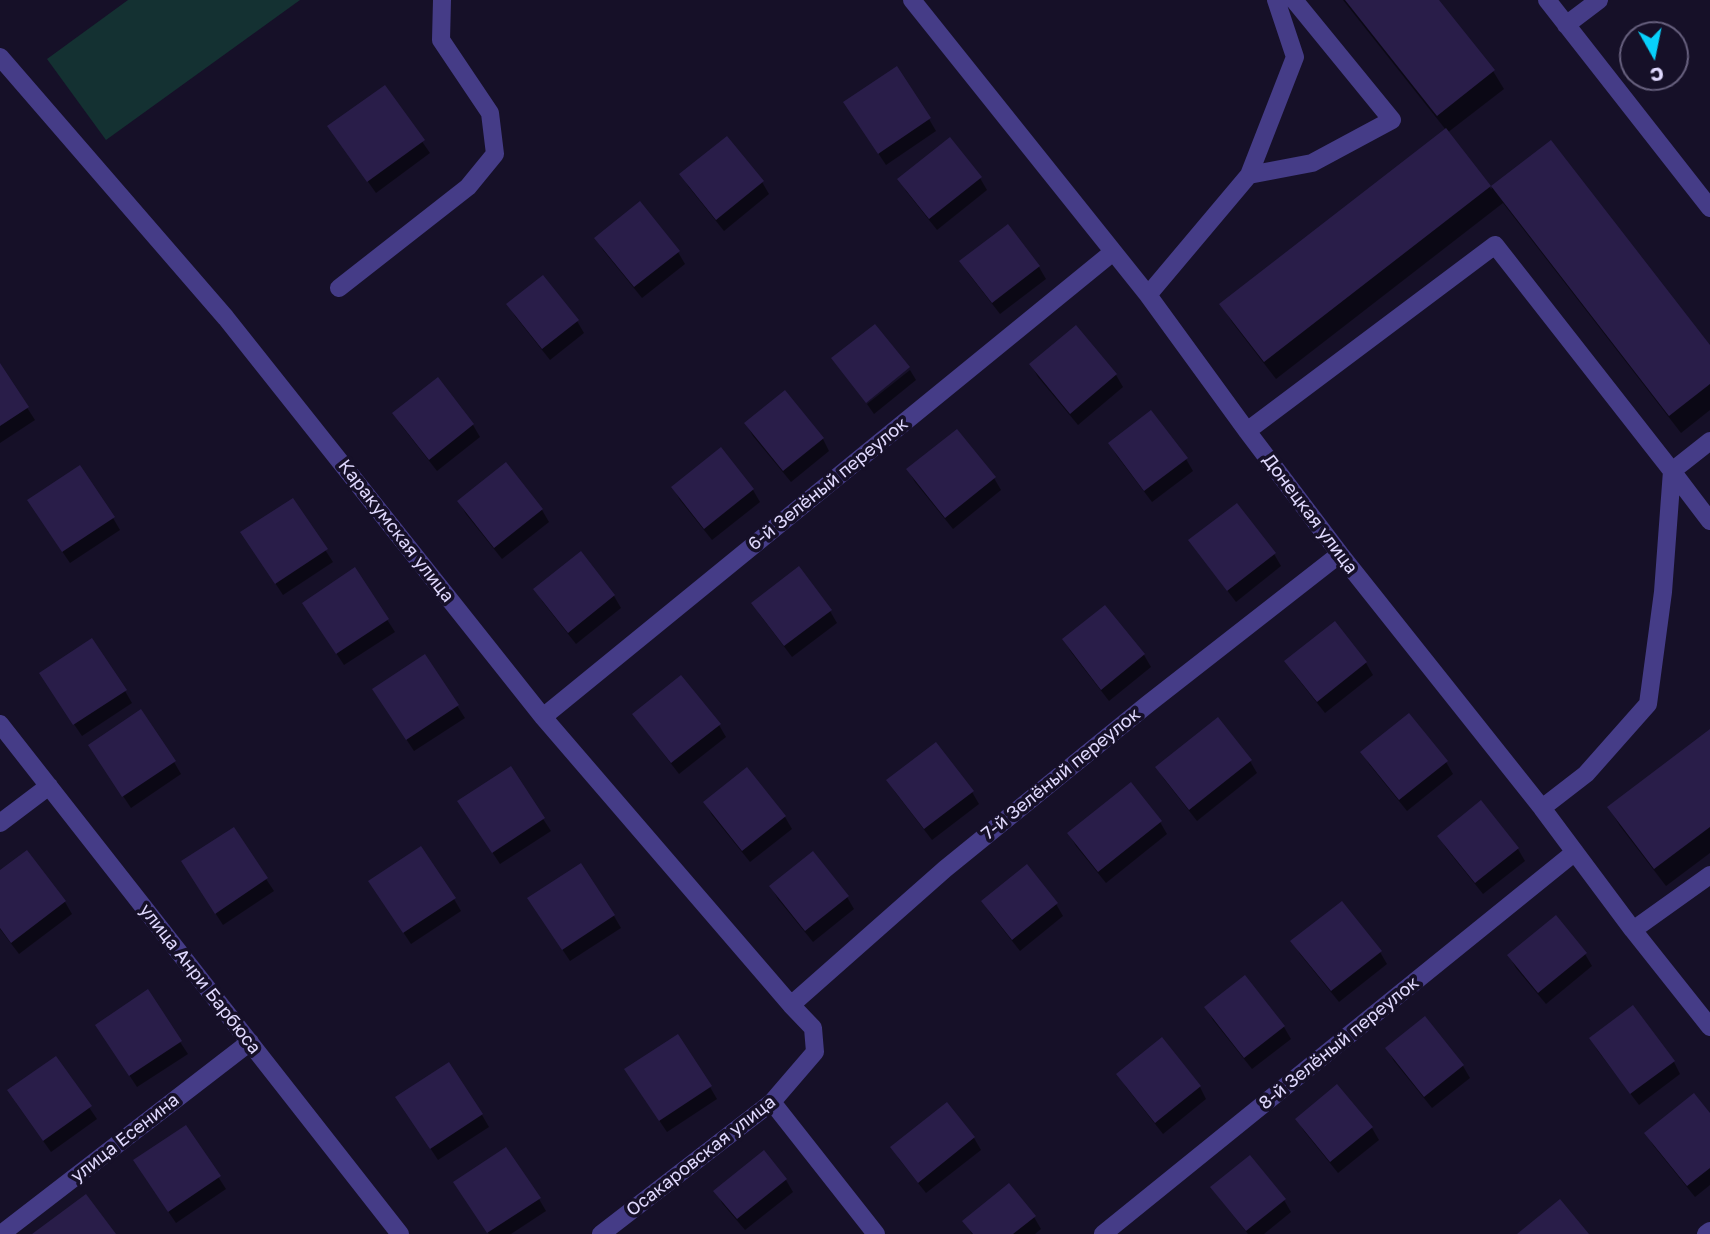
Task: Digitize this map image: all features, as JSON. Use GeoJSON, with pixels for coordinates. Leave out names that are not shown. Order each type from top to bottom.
{"type":"FeatureCollection","features":[{"type":"Feature","properties":{"kind":"street"},"geometry":{"type":"LineString","coordinates":[[339,288],[468,187],[495,154],[490,113],[441,40],[442,0]]}},
{"type":"Feature","properties":{"kind":"street","name":"Донецкая улица"},"geometry":{"type":"LineString","coordinates":[[912,0],[1148,295],[1340,554],[1542,808],[1710,1027]]}},
{"type":"Feature","properties":{"kind":"street"},"geometry":{"type":"LineString","coordinates":[[1148,295],[1250,175],[1295,57],[1276,0]]}},
{"type":"Feature","properties":{"kind":"street"},"geometry":{"type":"LineString","coordinates":[[1250,175],[1312,163],[1391,120],[1294,0]]}},
{"type":"Feature","properties":{"kind":"street"},"geometry":{"type":"LineString","coordinates":[[1547,0],[1710,208]]}},
{"type":"Feature","properties":{"kind":"street"},"geometry":{"type":"LineString","coordinates":[[1566,25],[1599,0]]}},
{"type":"Feature","properties":{"kind":"street","name":"Каракумская улица"},"geometry":{"type":"LineString","coordinates":[[0,57],[226,318],[543,717],[791,1005]]}},
{"type":"Feature","properties":{"kind":"street"},"geometry":{"type":"LineString","coordinates":[[1247,431],[1495,245],[1710,521]]}},
{"type":"Feature","properties":{"kind":"street","name":"6-й Зелёный переулок"},"geometry":{"type":"LineString","coordinates":[[543,717],[1113,252]]}},
{"type":"Feature","properties":{"kind":"street"},"geometry":{"type":"LineString","coordinates":[[1542,808],[1586,774],[1648,704],[1663,592],[1672,471],[1710,441]]}},
{"type":"Feature","properties":{"kind":"street","name":"7-й Зелёный переулок"},"geometry":{"type":"LineString","coordinates":[[791,1005],[945,869],[1148,704],[1340,554]]}},
{"type":"Feature","properties":{"kind":"street","name":"улица Анри Барбюса"},"geometry":{"type":"LineString","coordinates":[[0,724],[400,1234]]}},
{"type":"Feature","properties":{"kind":"street"},"geometry":{"type":"LineString","coordinates":[[0,822],[48,786]]}},
{"type":"Feature","properties":{"kind":"street","name":"8-й Зелёный переулок"},"geometry":{"type":"LineString","coordinates":[[1103,1234],[1575,852]]}},
{"type":"Feature","properties":{"kind":"street"},"geometry":{"type":"LineString","coordinates":[[1633,930],[1710,875]]}},
{"type":"Feature","properties":{"kind":"street","name":"Осакаровская улица"},"geometry":{"type":"LineString","coordinates":[[601,1234],[772,1102],[815,1052],[813,1028],[791,1005]]}},
{"type":"Feature","properties":{"kind":"street","name":"улица Есенина"},"geometry":{"type":"LineString","coordinates":[[1,1234],[250,1042]]}},
{"type":"Feature","properties":{"kind":"street"},"geometry":{"type":"LineString","coordinates":[[772,1102],[876,1234]]}},
{"type":"Feature","properties":{"kind":"green space"},"geometry":{"type":"Polygon","coordinates":[[[128,0],[300,0],[106,140],[47,59],[128,0]]]}},
{"type":"Feature","properties":{"kind":"building"},"geometry":{"type":"Polygon","coordinates":[[[1345,0],[1439,0],[1495,70],[1437,116],[1345,0]]]}},
{"type":"Feature","properties":{"kind":"building"},"geometry":{"type":"Polygon","coordinates":[[[897,66],[931,118],[878,154],[843,102],[897,66]]]}},
{"type":"Feature","properties":{"kind":"building"},"geometry":{"type":"Polygon","coordinates":[[[385,85],[425,140],[367,182],[327,126],[385,85]]]}},
{"type":"Feature","properties":{"kind":"building"},"geometry":{"type":"Polygon","coordinates":[[[1446,128],[1491,186],[1264,362],[1219,304],[1446,128]]]}},
{"type":"Feature","properties":{"kind":"building"},"geometry":{"type":"Polygon","coordinates":[[[727,136],[764,181],[716,220],[679,174],[727,136]]]}},
{"type":"Feature","properties":{"kind":"building"},"geometry":{"type":"Polygon","coordinates":[[[950,137],[982,177],[929,219],[897,179],[950,137]]]}},
{"type":"Feature","properties":{"kind":"building"},"geometry":{"type":"Polygon","coordinates":[[[1551,140],[1710,345],[1710,384],[1669,416],[1491,186],[1551,140]]]}},
{"type":"Feature","properties":{"kind":"building"},"geometry":{"type":"Polygon","coordinates":[[[640,201],[680,251],[634,287],[594,238],[640,201]]]}},
{"type":"Feature","properties":{"kind":"building"},"geometry":{"type":"Polygon","coordinates":[[[1008,224],[1040,266],[992,303],[959,261],[1008,224]]]}},
{"type":"Feature","properties":{"kind":"building"},"geometry":{"type":"Polygon","coordinates":[[[543,275],[579,320],[542,349],[506,304],[543,275]]]}},
{"type":"Feature","properties":{"kind":"building"},"geometry":{"type":"Polygon","coordinates":[[[875,324],[910,367],[866,403],[831,358],[875,324]]]}},
{"type":"Feature","properties":{"kind":"building"},"geometry":{"type":"Polygon","coordinates":[[[1076,325],[1117,374],[1070,414],[1029,364],[1076,325]]]}},
{"type":"Feature","properties":{"kind":"building"},"geometry":{"type":"Polygon","coordinates":[[[0,363],[29,407],[0,426],[0,363]]]}},
{"type":"Feature","properties":{"kind":"building"},"geometry":{"type":"Polygon","coordinates":[[[438,377],[474,424],[429,460],[392,413],[438,377]]]}},
{"type":"Feature","properties":{"kind":"building"},"geometry":{"type":"Polygon","coordinates":[[[785,390],[824,438],[783,471],[744,423],[785,390]]]}},
{"type":"Feature","properties":{"kind":"building"},"geometry":{"type":"Polygon","coordinates":[[[1151,410],[1188,458],[1144,491],[1108,443],[1151,410]]]}},
{"type":"Feature","properties":{"kind":"building"},"geometry":{"type":"Polygon","coordinates":[[[957,429],[996,477],[945,518],[906,469],[957,429]]]}},
{"type":"Feature","properties":{"kind":"building"},"geometry":{"type":"Polygon","coordinates":[[[721,447],[754,489],[704,529],[671,487],[721,447]]]}},
{"type":"Feature","properties":{"kind":"building"},"geometry":{"type":"Polygon","coordinates":[[[506,462],[543,509],[494,548],[457,501],[506,462]]]}},
{"type":"Feature","properties":{"kind":"building"},"geometry":{"type":"Polygon","coordinates":[[[80,465],[115,517],[62,552],[27,500],[80,465]]]}},
{"type":"Feature","properties":{"kind":"building"},"geometry":{"type":"Polygon","coordinates":[[[293,498],[328,549],[275,584],[240,532],[293,498]]]}},
{"type":"Feature","properties":{"kind":"building"},"geometry":{"type":"Polygon","coordinates":[[[1237,503],[1276,553],[1227,591],[1188,540],[1237,503]]]}},
{"type":"Feature","properties":{"kind":"building"},"geometry":{"type":"Polygon","coordinates":[[[581,551],[615,595],[568,633],[533,589],[581,551]]]}},
{"type":"Feature","properties":{"kind":"building"},"geometry":{"type":"Polygon","coordinates":[[[799,566],[832,610],[784,646],[751,603],[799,566]]]}},
{"type":"Feature","properties":{"kind":"building"},"geometry":{"type":"Polygon","coordinates":[[[355,567],[389,619],[336,654],[302,603],[355,567]]]}},
{"type":"Feature","properties":{"kind":"building"},"geometry":{"type":"Polygon","coordinates":[[[1105,605],[1145,654],[1101,690],[1062,639],[1105,605]]]}},
{"type":"Feature","properties":{"kind":"building"},"geometry":{"type":"Polygon","coordinates":[[[1335,621],[1367,662],[1317,702],[1284,661],[1335,621]]]}},
{"type":"Feature","properties":{"kind":"building"},"geometry":{"type":"Polygon","coordinates":[[[92,638],[127,690],[73,725],[39,673],[92,638]]]}},
{"type":"Feature","properties":{"kind":"building"},"geometry":{"type":"Polygon","coordinates":[[[425,654],[459,705],[406,740],[372,689],[425,654]]]}},
{"type":"Feature","properties":{"kind":"building"},"geometry":{"type":"Polygon","coordinates":[[[681,675],[721,724],[671,763],[632,714],[681,675]]]}},
{"type":"Feature","properties":{"kind":"building"},"geometry":{"type":"Polygon","coordinates":[[[141,709],[176,761],[122,797],[88,745],[141,709]]]}},
{"type":"Feature","properties":{"kind":"building"},"geometry":{"type":"Polygon","coordinates":[[[1409,713],[1448,761],[1399,800],[1360,752],[1409,713]]]}},
{"type":"Feature","properties":{"kind":"building"},"geometry":{"type":"Polygon","coordinates":[[[1218,717],[1252,760],[1189,810],[1155,767],[1218,717]]]}},
{"type":"Feature","properties":{"kind":"building"},"geometry":{"type":"Polygon","coordinates":[[[1710,729],[1710,827],[1654,869],[1607,807],[1710,729]]]}},
{"type":"Feature","properties":{"kind":"building"},"geometry":{"type":"Polygon","coordinates":[[[936,742],[974,791],[924,829],[886,780],[936,742]]]}},
{"type":"Feature","properties":{"kind":"building"},"geometry":{"type":"Polygon","coordinates":[[[511,766],[545,818],[492,853],[457,801],[511,766]]]}},
{"type":"Feature","properties":{"kind":"building"},"geometry":{"type":"Polygon","coordinates":[[[747,767],[786,816],[742,851],[703,802],[747,767]]]}},
{"type":"Feature","properties":{"kind":"building"},"geometry":{"type":"Polygon","coordinates":[[[1131,782],[1162,821],[1098,872],[1067,833],[1131,782]]]}},
{"type":"Feature","properties":{"kind":"building"},"geometry":{"type":"Polygon","coordinates":[[[1481,800],[1519,848],[1475,883],[1437,836],[1481,800]]]}},
{"type":"Feature","properties":{"kind":"building"},"geometry":{"type":"Polygon","coordinates":[[[234,827],[268,878],[215,914],[181,861],[234,827]]]}},
{"type":"Feature","properties":{"kind":"building"},"geometry":{"type":"Polygon","coordinates":[[[421,846],[456,898],[403,933],[368,881],[421,846]]]}},
{"type":"Feature","properties":{"kind":"building"},"geometry":{"type":"Polygon","coordinates":[[[27,850],[66,901],[11,943],[0,928],[0,870],[27,850]]]}},
{"type":"Feature","properties":{"kind":"building"},"geometry":{"type":"Polygon","coordinates":[[[813,851],[849,896],[805,931],[769,886],[813,851]]]}},
{"type":"Feature","properties":{"kind":"building"},"geometry":{"type":"Polygon","coordinates":[[[581,863],[615,915],[562,950],[527,898],[581,863]]]}},
{"type":"Feature","properties":{"kind":"building"},"geometry":{"type":"Polygon","coordinates":[[[1027,864],[1058,903],[1012,940],[981,901],[1027,864]]]}},
{"type":"Feature","properties":{"kind":"building"},"geometry":{"type":"Polygon","coordinates":[[[1342,901],[1382,951],[1331,991],[1290,941],[1342,901]]]}},
{"type":"Feature","properties":{"kind":"building"},"geometry":{"type":"Polygon","coordinates":[[[1556,915],[1587,953],[1538,993],[1507,955],[1556,915]]]}},
{"type":"Feature","properties":{"kind":"building"},"geometry":{"type":"Polygon","coordinates":[[[1245,975],[1285,1026],[1244,1058],[1204,1007],[1245,975]]]}},
{"type":"Feature","properties":{"kind":"building"},"geometry":{"type":"Polygon","coordinates":[[[148,989],[182,1041],[129,1076],[95,1025],[148,989]]]}},
{"type":"Feature","properties":{"kind":"building"},"geometry":{"type":"Polygon","coordinates":[[[1633,1005],[1675,1061],[1630,1094],[1589,1038],[1633,1005]]]}},
{"type":"Feature","properties":{"kind":"building"},"geometry":{"type":"Polygon","coordinates":[[[1425,1016],[1464,1065],[1424,1097],[1385,1048],[1425,1016]]]}},
{"type":"Feature","properties":{"kind":"building"},"geometry":{"type":"Polygon","coordinates":[[[678,1034],[712,1086],[659,1121],[624,1069],[678,1034]]]}},
{"type":"Feature","properties":{"kind":"building"},"geometry":{"type":"Polygon","coordinates":[[[1162,1037],[1201,1086],[1155,1123],[1116,1074],[1162,1037]]]}},
{"type":"Feature","properties":{"kind":"building"},"geometry":{"type":"Polygon","coordinates":[[[56,1056],[92,1106],[43,1141],[7,1090],[56,1056]]]}},
{"type":"Feature","properties":{"kind":"building"},"geometry":{"type":"Polygon","coordinates":[[[449,1062],[483,1114],[430,1149],[395,1097],[449,1062]]]}},
{"type":"Feature","properties":{"kind":"building"},"geometry":{"type":"Polygon","coordinates":[[[1337,1084],[1373,1127],[1330,1162],[1295,1119],[1337,1084]]]}},
{"type":"Feature","properties":{"kind":"building"},"geometry":{"type":"Polygon","coordinates":[[[1694,1093],[1710,1113],[1710,1168],[1687,1186],[1644,1133],[1694,1093]]]}},
{"type":"Feature","properties":{"kind":"building"},"geometry":{"type":"Polygon","coordinates":[[[947,1102],[975,1137],[918,1183],[890,1147],[947,1102]]]}},
{"type":"Feature","properties":{"kind":"building"},"geometry":{"type":"Polygon","coordinates":[[[186,1125],[221,1176],[168,1212],[133,1160],[186,1125]]]}},
{"type":"Feature","properties":{"kind":"building"},"geometry":{"type":"Polygon","coordinates":[[[506,1147],[541,1198],[487,1233],[453,1182],[506,1147]]]}},
{"type":"Feature","properties":{"kind":"building"},"geometry":{"type":"Polygon","coordinates":[[[764,1150],[787,1179],[737,1219],[713,1191],[764,1150]]]}},
{"type":"Feature","properties":{"kind":"building"},"geometry":{"type":"Polygon","coordinates":[[[1250,1155],[1286,1199],[1246,1231],[1210,1187],[1250,1155]]]}},
{"type":"Feature","properties":{"kind":"building"},"geometry":{"type":"Polygon","coordinates":[[[1009,1183],[1036,1216],[1013,1234],[973,1234],[962,1221],[1009,1183]]]}},
{"type":"Feature","properties":{"kind":"building"},"geometry":{"type":"Polygon","coordinates":[[[86,1194],[116,1234],[32,1234],[86,1194]]]}},
{"type":"Feature","properties":{"kind":"building"},"geometry":{"type":"Polygon","coordinates":[[[1560,1199],[1589,1234],[1517,1234],[1560,1199]]]}}]}
